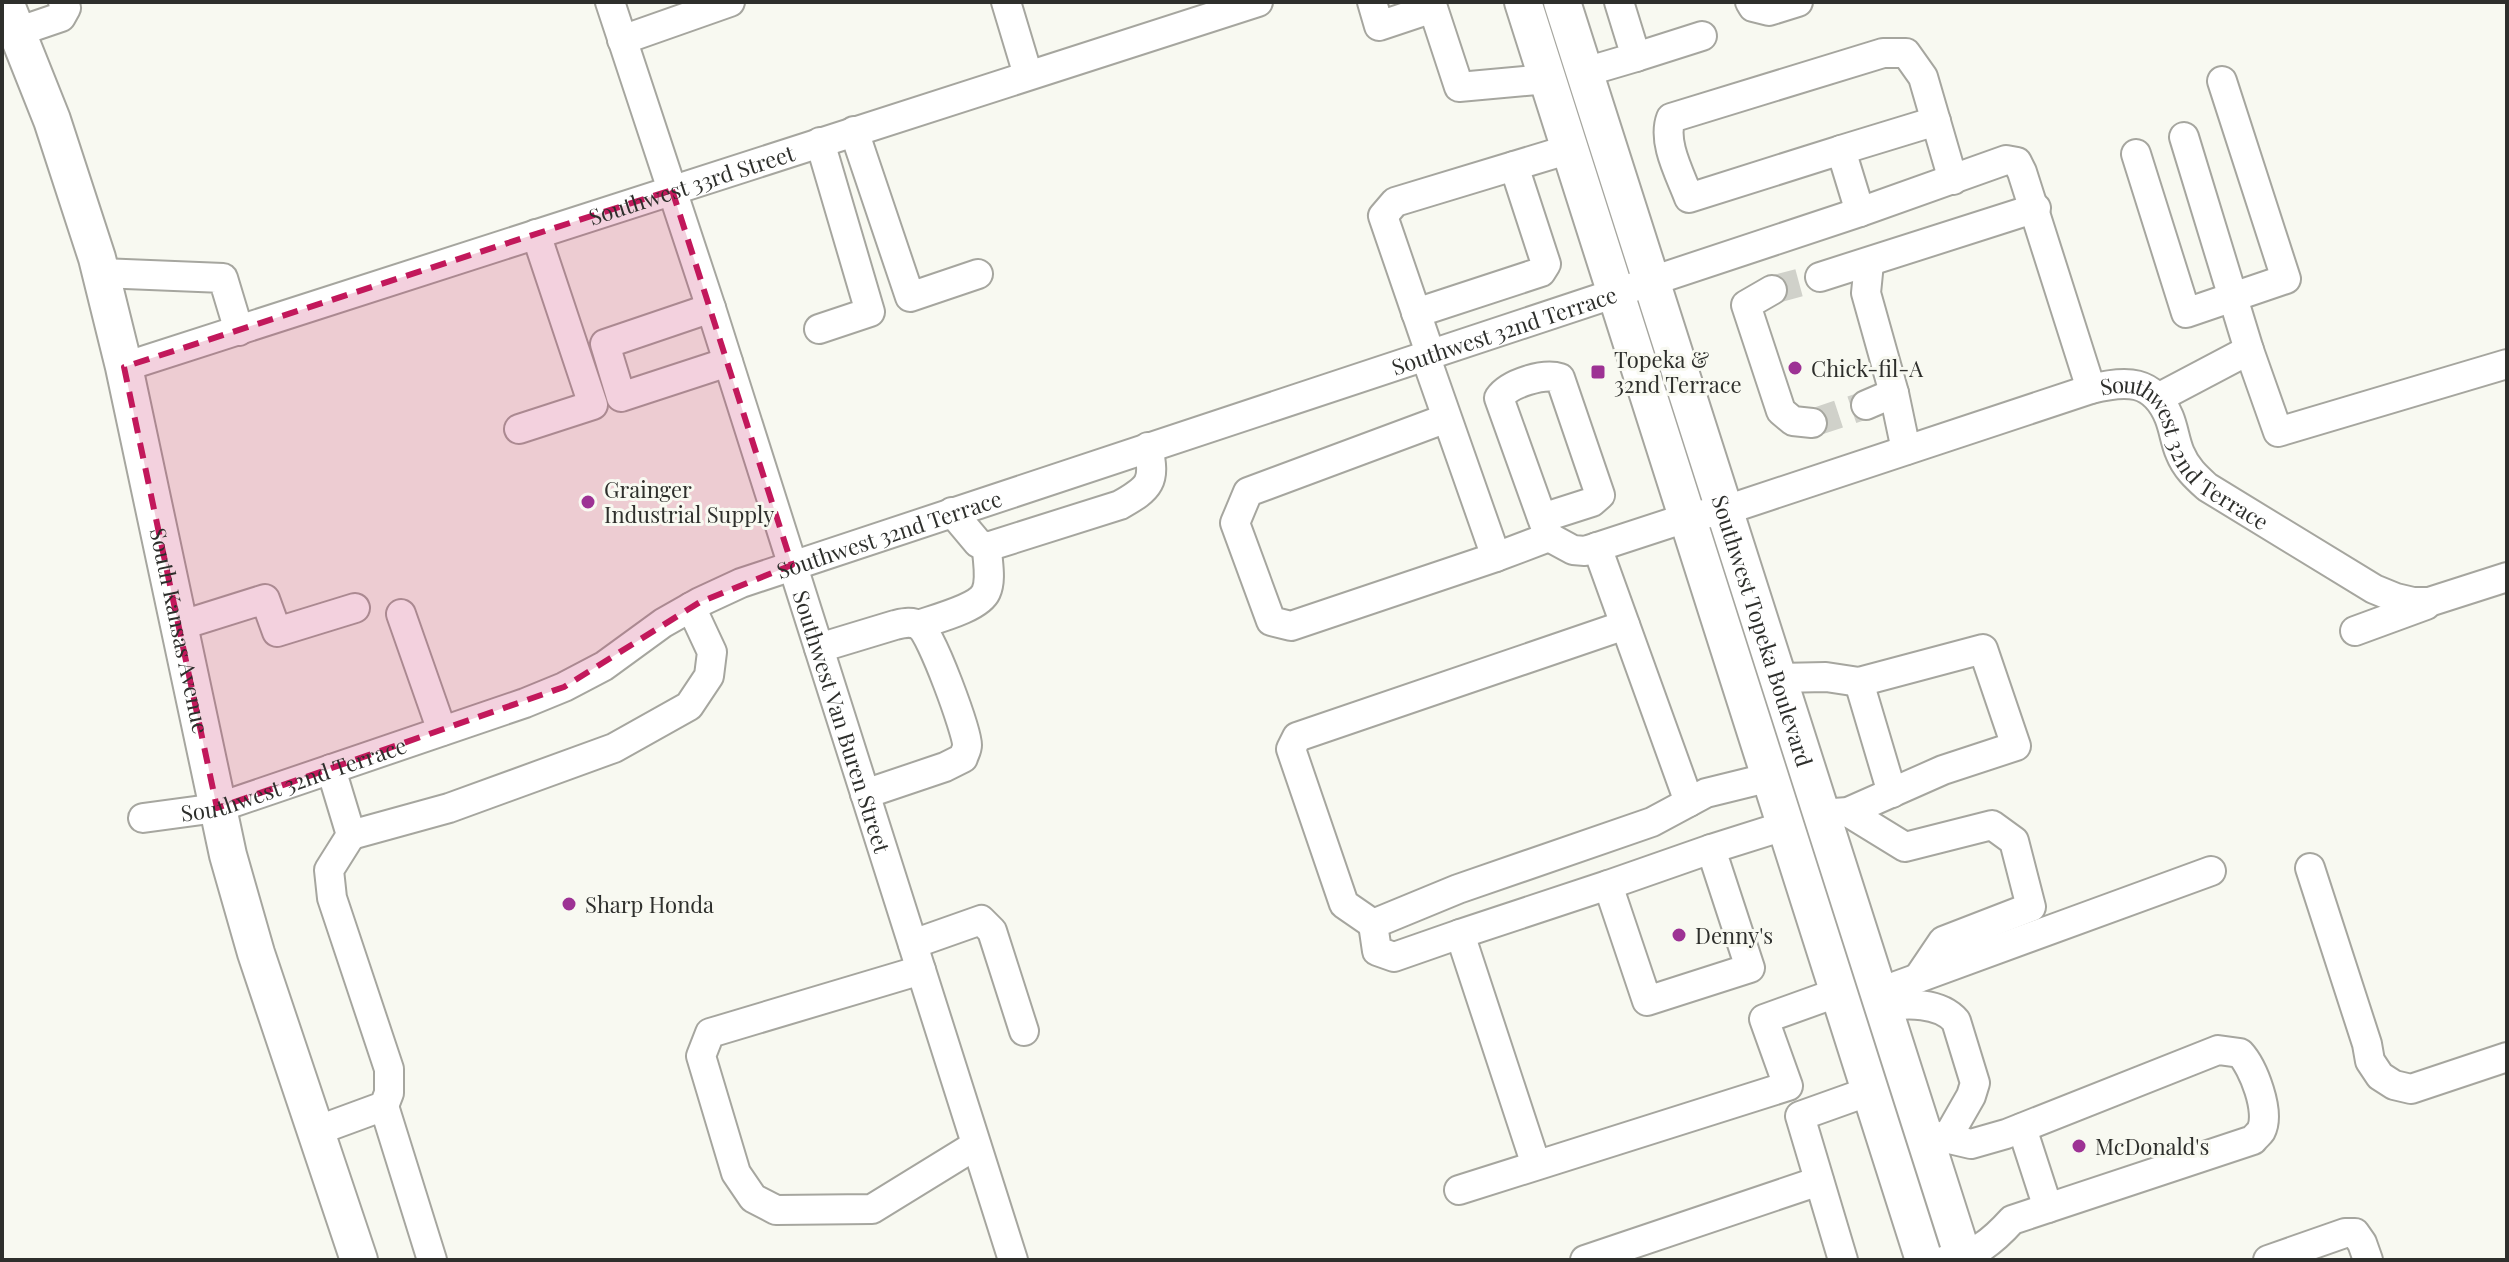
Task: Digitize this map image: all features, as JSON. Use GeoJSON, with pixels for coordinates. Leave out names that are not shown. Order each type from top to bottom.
{"type":"FeatureCollection","features":[{"type":"Feature","properties":{"kind":"main road","name":"Southwest Topeka Boulevard"},"geometry":{"type":"LineString","coordinates":[[1523,2],[1771,777],[1818,817],[1840,997],[1924,1260]]}},
{"type":"Feature","properties":{"kind":"main road","name":"Southwest Topeka Boulevard"},"geometry":{"type":"LineString","coordinates":[[1562,2],[1726,510],[1818,817],[1882,999],[1936,1136],[1976,1257]]}},
{"type":"Feature","properties":{"kind":"main road","name":"South Kansas Avenue"},"geometry":{"type":"LineString","coordinates":[[11,17],[73,178],[101,273],[124,367],[228,855],[256,953],[359,1260]]}},
{"type":"Feature","properties":{"kind":"main road"},"geometry":{"type":"LineString","coordinates":[[1840,997],[1882,999]]}},
{"type":"Feature","properties":{"kind":"street"},"geometry":{"type":"LineString","coordinates":[[11,17],[61,17],[66,8],[63,2]]}},
{"type":"Feature","properties":{"kind":"street","name":"Southwest Van Buren Street"},"geometry":{"type":"LineString","coordinates":[[610,2],[711,308],[1013,1260]]}},
{"type":"Feature","properties":{"kind":"street"},"geometry":{"type":"LineString","coordinates":[[622,40],[730,2]]}},
{"type":"Feature","properties":{"kind":"street"},"geometry":{"type":"LineString","coordinates":[[1006,2],[1028,75]]}},
{"type":"Feature","properties":{"kind":"street","name":"Southwest 33rd Street"},"geometry":{"type":"LineString","coordinates":[[124,367],[1258,2]]}},
{"type":"Feature","properties":{"kind":"street"},"geometry":{"type":"LineString","coordinates":[[1372,2],[1379,26],[1433,8],[1459,87],[1547,79]]}},
{"type":"Feature","properties":{"kind":"street"},"geometry":{"type":"LineString","coordinates":[[1619,2],[1636,57]]}},
{"type":"Feature","properties":{"kind":"street"},"geometry":{"type":"LineString","coordinates":[[1750,2],[1753,7],[1769,11],[1798,2]]}},
{"type":"Feature","properties":{"kind":"street"},"geometry":{"type":"LineString","coordinates":[[1585,72],[1702,36]]}},
{"type":"Feature","properties":{"kind":"street"},"geometry":{"type":"LineString","coordinates":[[1936,121],[1689,198],[1669,143],[1668,127],[1671,118],[1692,110],[1883,53],[1906,53],[1923,77],[1936,121],[1953,180]]}},
{"type":"Feature","properties":{"kind":"street"},"geometry":{"type":"LineString","coordinates":[[2136,154],[2186,313],[2286,279],[2222,81]]}},
{"type":"Feature","properties":{"kind":"street"},"geometry":{"type":"LineString","coordinates":[[854,131],[910,297],[978,274]]}},
{"type":"Feature","properties":{"kind":"street"},"geometry":{"type":"LineString","coordinates":[[2184,137],[2249,350],[2278,432],[2507,364]]}},
{"type":"Feature","properties":{"kind":"street"},"geometry":{"type":"LineString","coordinates":[[819,329],[870,312],[820,142]]}},
{"type":"Feature","properties":{"kind":"street"},"geometry":{"type":"LineString","coordinates":[[1496,557],[1447,418],[1383,216],[1395,202],[1570,149]]}},
{"type":"Feature","properties":{"kind":"street"},"geometry":{"type":"LineString","coordinates":[[1841,150],[1860,212]]}},
{"type":"Feature","properties":{"kind":"street","name":"Southwest 32nd Terrace"},"geometry":{"type":"LineString","coordinates":[[143,818],[217,808],[564,687],[604,666],[691,607],[741,583],[1860,212],[2006,160],[2017,162],[2036,208]]}},
{"type":"Feature","properties":{"kind":"street"},"geometry":{"type":"LineString","coordinates":[[1416,313],[1541,272],[1546,264],[1514,166]]}},
{"type":"Feature","properties":{"kind":"street"},"geometry":{"type":"LineString","coordinates":[[1820,277],[2036,208],[2091,389]]}},
{"type":"Feature","properties":{"kind":"street"},"geometry":{"type":"LineString","coordinates":[[519,429],[593,405],[536,234]]}},
{"type":"Feature","properties":{"kind":"street"},"geometry":{"type":"LineString","coordinates":[[1869,263],[1866,293],[1894,393],[1906,450]]}},
{"type":"Feature","properties":{"kind":"street"},"geometry":{"type":"LineString","coordinates":[[101,273],[223,278],[239,331]]}},
{"type":"Feature","properties":{"kind":"street"},"geometry":{"type":"LineString","coordinates":[[1520,279],[1535,318]]}},
{"type":"Feature","properties":{"kind":"street"},"geometry":{"type":"LineString","coordinates":[[1772,290],[1746,305],[1781,411],[1793,421],[1812,423]]}},
{"type":"Feature","properties":{"kind":"street"},"geometry":{"type":"LineString","coordinates":[[711,308],[605,344],[621,397],[728,362]]}},
{"type":"Feature","properties":{"kind":"street"},"geometry":{"type":"LineString","coordinates":[[2158,398],[2249,350]]}},
{"type":"Feature","properties":{"kind":"street"},"geometry":{"type":"LineString","coordinates":[[1447,418],[1248,492],[1235,523],[1271,621],[1291,626],[1496,557],[1600,495],[1560,378],[1550,375],[1505,390],[1499,398],[1545,527]]}},
{"type":"Feature","properties":{"kind":"street","name":"Southwest 32nd Terrace"},"geometry":{"type":"LineString","coordinates":[[1545,527],[1573,550],[1585,551],[1689,517],[1726,510],[2091,389],[2113,383],[2130,383],[2142,386],[2158,398],[2170,419],[2184,462],[2207,487],[2374,589],[2413,602],[2443,599]]}},
{"type":"Feature","properties":{"kind":"street"},"geometry":{"type":"LineString","coordinates":[[1866,405],[1894,393]]}},
{"type":"Feature","properties":{"kind":"street"},"geometry":{"type":"LineString","coordinates":[[952,512],[978,543],[987,547],[1120,505],[1149,485],[1153,469],[1148,447]]}},
{"type":"Feature","properties":{"kind":"street"},"geometry":{"type":"LineString","coordinates":[[918,625],[976,603],[986,594],[987,547]]}},
{"type":"Feature","properties":{"kind":"street"},"geometry":{"type":"LineString","coordinates":[[1597,547],[1689,802]]}},
{"type":"Feature","properties":{"kind":"street","name":"Southwest 32nd Terrace"},"geometry":{"type":"LineString","coordinates":[[2355,631],[2507,577]]}},
{"type":"Feature","properties":{"kind":"street"},"geometry":{"type":"LineString","coordinates":[[179,626],[265,599],[277,632],[355,608]]}},
{"type":"Feature","properties":{"kind":"street"},"geometry":{"type":"LineString","coordinates":[[432,1260],[384,1106],[389,1093],[389,1069],[332,898],[329,870],[351,835],[449,808],[614,748],[689,706],[709,676],[712,652],[691,607]]}},
{"type":"Feature","properties":{"kind":"street"},"geometry":{"type":"LineString","coordinates":[[401,614],[442,731]]}},
{"type":"Feature","properties":{"kind":"street"},"geometry":{"type":"LineString","coordinates":[[819,648],[895,625],[918,625],[932,643],[954,702],[967,745],[963,758],[865,794]]}},
{"type":"Feature","properties":{"kind":"street"},"geometry":{"type":"LineString","coordinates":[[1625,625],[1297,737],[1291,749],[1344,904],[1373,924],[1377,951],[1394,957],[1711,849],[1892,793],[1943,770],[2016,746],[1983,649],[1859,682],[1826,677],[1778,678]]}},
{"type":"Feature","properties":{"kind":"street"},"geometry":{"type":"LineString","coordinates":[[1859,682],[1892,793]]}},
{"type":"Feature","properties":{"kind":"street"},"geometry":{"type":"LineString","coordinates":[[331,769],[351,835]]}},
{"type":"Feature","properties":{"kind":"street"},"geometry":{"type":"LineString","coordinates":[[1373,924],[1458,889],[1652,822],[1706,793],[1771,777]]}},
{"type":"Feature","properties":{"kind":"street"},"geometry":{"type":"LineString","coordinates":[[1818,817],[1905,847],[1992,825],[2014,841],[2031,907],[1943,941],[1918,978]]}},
{"type":"Feature","properties":{"kind":"street"},"geometry":{"type":"LineString","coordinates":[[1608,885],[1647,1001],[1750,968],[1711,849]]}},
{"type":"Feature","properties":{"kind":"street"},"geometry":{"type":"LineString","coordinates":[[2310,868],[2370,1061],[2386,1081],[2411,1089],[2507,1057]]}},
{"type":"Feature","properties":{"kind":"street"},"geometry":{"type":"LineString","coordinates":[[1882,999],[1918,978],[2211,871]]}},
{"type":"Feature","properties":{"kind":"street"},"geometry":{"type":"LineString","coordinates":[[976,1145],[872,1209],[776,1210],[753,1198],[736,1173],[701,1056],[710,1033],[917,957],[981,920],[992,931],[1024,1031]]}},
{"type":"Feature","properties":{"kind":"street"},"geometry":{"type":"LineString","coordinates":[[1460,934],[1536,1165]]}},
{"type":"Feature","properties":{"kind":"street"},"geometry":{"type":"LineString","coordinates":[[1840,997],[1764,1019],[1800,1116],[1843,1260]]}},
{"type":"Feature","properties":{"kind":"street"},"geometry":{"type":"LineString","coordinates":[[1882,999],[1950,1013],[1956,1021],[1975,1083],[1971,1096],[1936,1136],[1971,1144],[2022,1128],[2218,1050],[2240,1053],[2248,1062],[2264,1107],[2262,1130],[2253,1140],[2012,1220],[1976,1257],[1941,1260]]}},
{"type":"Feature","properties":{"kind":"street"},"geometry":{"type":"LineString","coordinates":[[1459,1190],[1788,1086]]}},
{"type":"Feature","properties":{"kind":"street"},"geometry":{"type":"LineString","coordinates":[[1800,1116],[1870,1091]]}},
{"type":"Feature","properties":{"kind":"street"},"geometry":{"type":"LineString","coordinates":[[316,1131],[384,1106]]}},
{"type":"Feature","properties":{"kind":"street"},"geometry":{"type":"LineString","coordinates":[[2022,1128],[2048,1208]]}},
{"type":"Feature","properties":{"kind":"street"},"geometry":{"type":"LineString","coordinates":[[1585,1260],[1819,1181]]}},
{"type":"Feature","properties":{"kind":"street"},"geometry":{"type":"LineString","coordinates":[[2268,1260],[2345,1233],[2355,1233],[2368,1260]]}},
{"type":"Feature","properties":{"kind":"highlighted area"},"geometry":{"type":"Polygon","coordinates":[[[672,190],[792,565],[700,602],[564,687],[217,808],[124,367],[672,190]]]}},
{"type":"Feature","properties":{"kind":"tunnel"},"geometry":{"type":"LineString","coordinates":[[1772,290],[1820,277]]}},
{"type":"Feature","properties":{"kind":"tunnel"},"geometry":{"type":"LineString","coordinates":[[1812,423],[1866,405]]}},
{"type":"Feature","properties":{"kind":"place","name":"Chick-fil-A"},"geometry":{"type":"Point","coordinates":[1795,368]}},
{"type":"Feature","properties":{"kind":"place","name":"Topeka & 32nd Terrace"},"geometry":{"type":"Point","coordinates":[1598,372]}},
{"type":"Feature","properties":{"kind":"place","name":"Grainger Industrial Supply"},"geometry":{"type":"Point","coordinates":[588,502]}},
{"type":"Feature","properties":{"kind":"place","name":"Sharp Honda"},"geometry":{"type":"Point","coordinates":[569,904]}},
{"type":"Feature","properties":{"kind":"place","name":"Denny's"},"geometry":{"type":"Point","coordinates":[1679,935]}},
{"type":"Feature","properties":{"kind":"place","name":"McDonald's"},"geometry":{"type":"Point","coordinates":[2079,1146]}}]}
